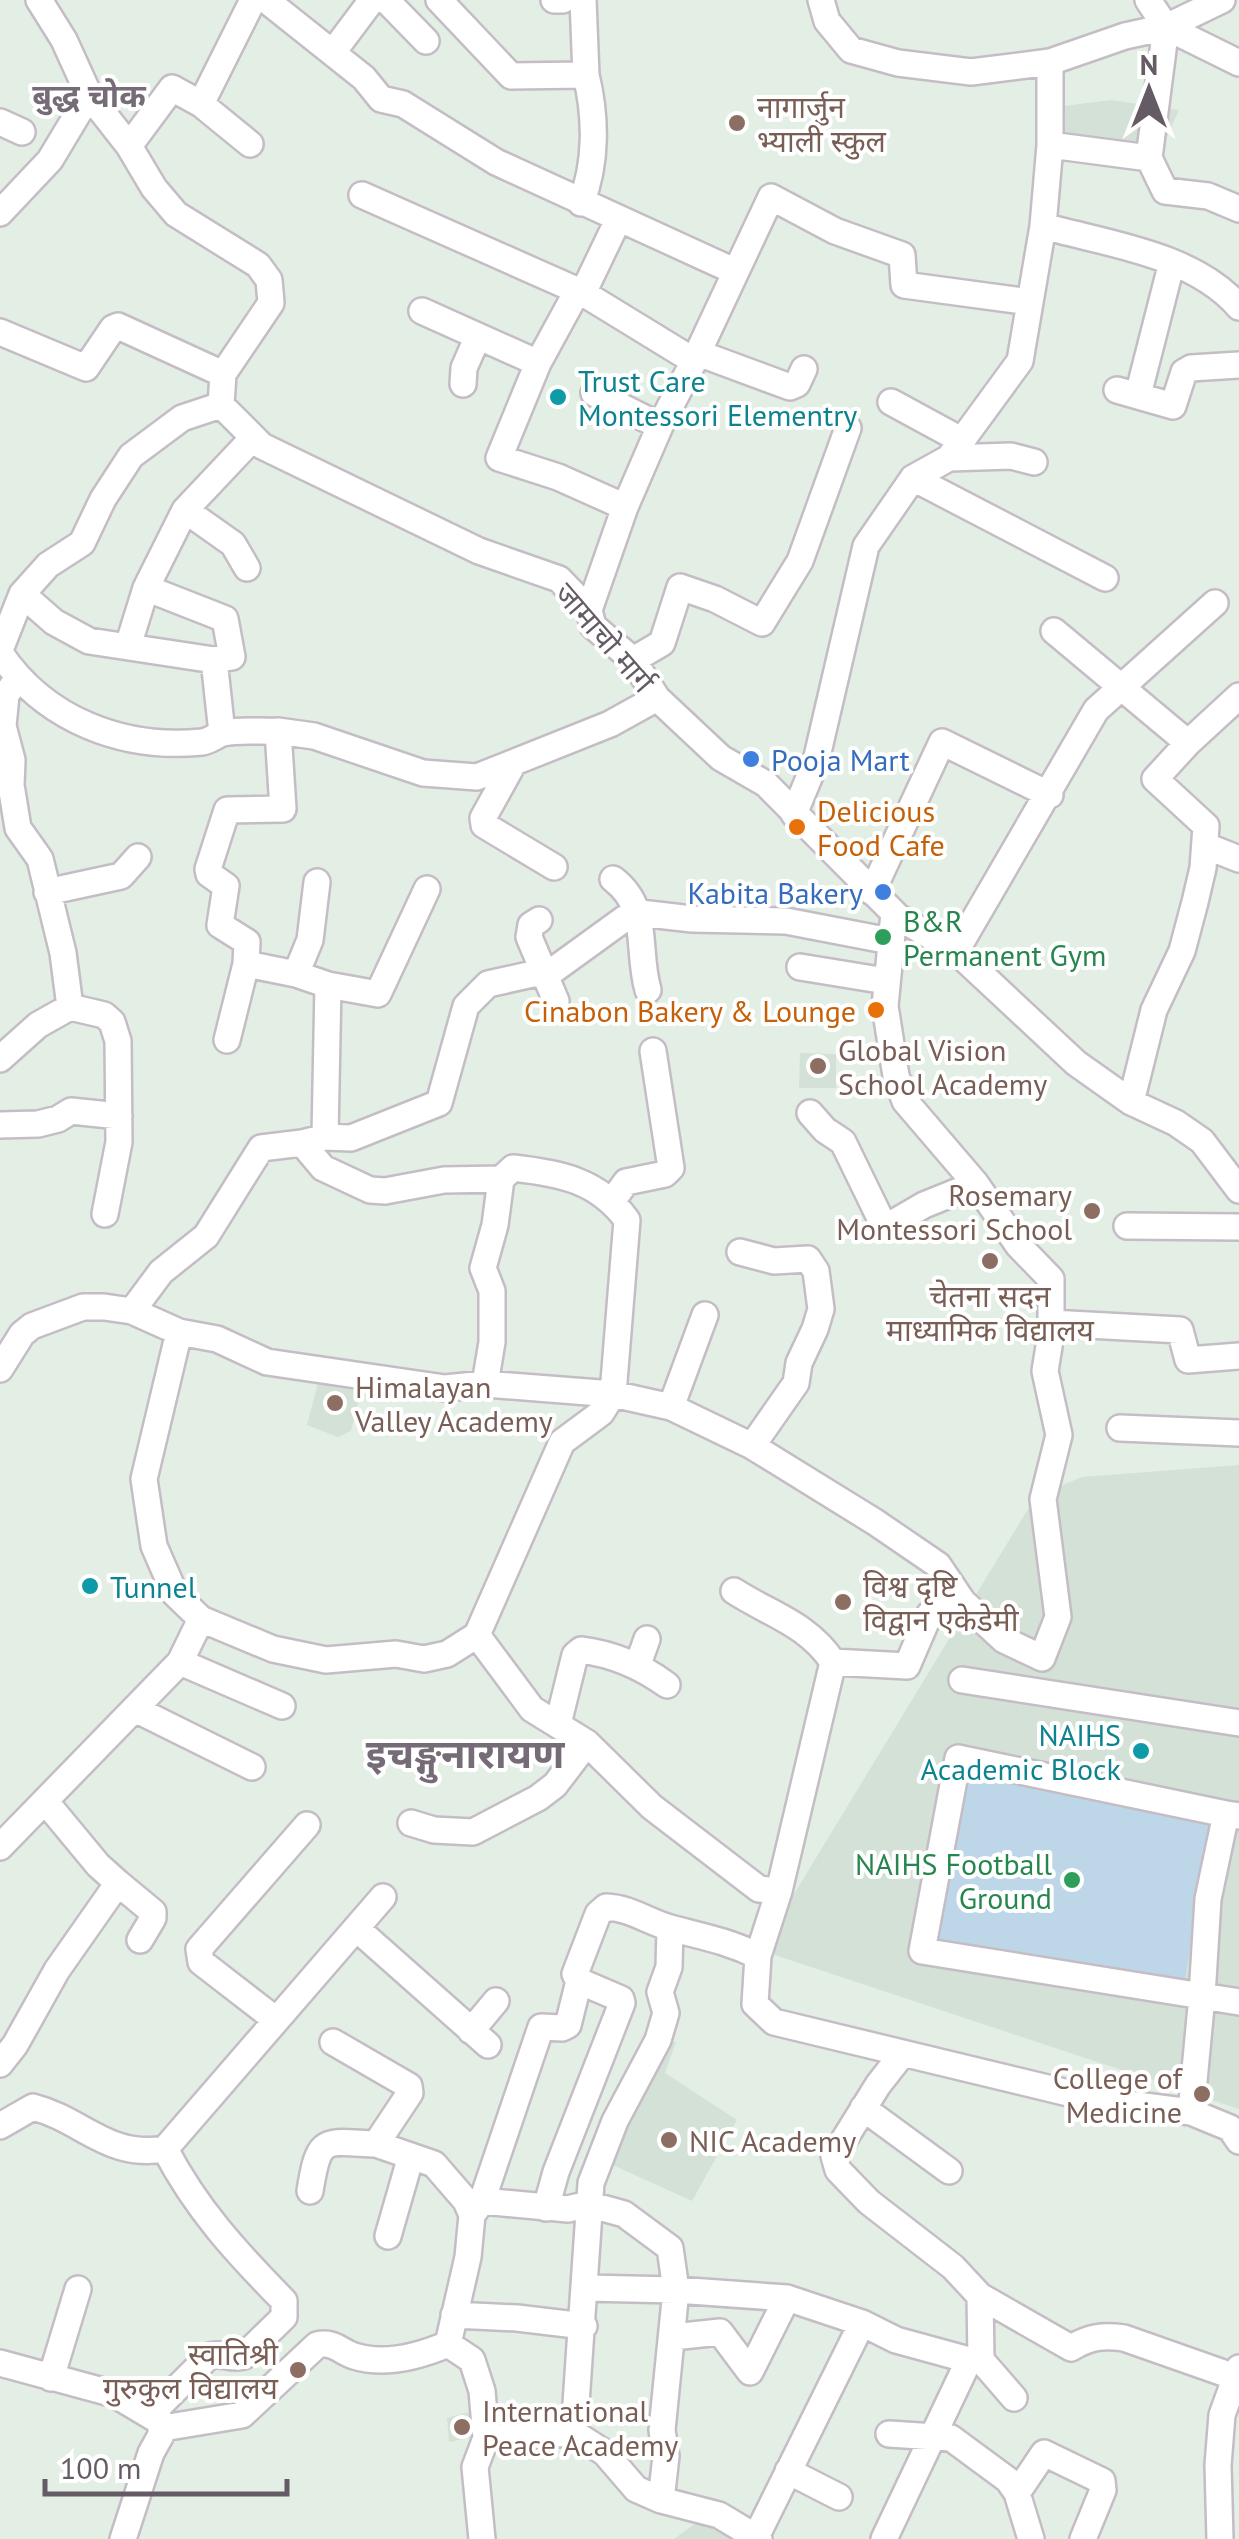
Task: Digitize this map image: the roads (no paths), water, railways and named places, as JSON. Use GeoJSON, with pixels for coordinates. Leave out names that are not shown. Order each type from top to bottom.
{"type":"FeatureCollection","features":[{"type":"Feature","properties":{"kind":"street"},"geometry":{"type":"LineString","coordinates":[[38,0],[64,40],[89,95],[129,146],[154,188],[176,214],[258,265],[269,280],[271,303],[223,374],[221,404],[182,418],[131,456],[102,499],[82,544],[48,565],[22,594],[0,651],[18,679],[86,728],[139,740],[206,742],[222,734],[278,731],[314,736],[423,773],[477,777],[610,724],[657,698]]}},
{"type":"Feature","properties":{"kind":"street"},"geometry":{"type":"LineString","coordinates":[[202,104],[252,0]]}},
{"type":"Feature","properties":{"kind":"street"},"geometry":{"type":"LineString","coordinates":[[266,0],[334,52],[381,98],[403,104],[496,162],[734,271]]}},
{"type":"Feature","properties":{"kind":"street"},"geometry":{"type":"LineString","coordinates":[[334,52],[372,0]]}},
{"type":"Feature","properties":{"kind":"street"},"geometry":{"type":"LineString","coordinates":[[386,0],[426,41]]}},
{"type":"Feature","properties":{"kind":"street"},"geometry":{"type":"LineString","coordinates":[[439,0],[511,76],[586,75]]}},
{"type":"Feature","properties":{"kind":"street"},"geometry":{"type":"LineString","coordinates":[[554,0],[563,0]]}},
{"type":"Feature","properties":{"kind":"street"},"geometry":{"type":"LineString","coordinates":[[581,203],[590,167],[594,106],[586,75],[583,0]]}},
{"type":"Feature","properties":{"kind":"street"},"geometry":{"type":"LineString","coordinates":[[821,0],[827,20],[851,50],[898,63],[972,72],[1050,62],[1125,36],[1166,28],[1222,0]]}},
{"type":"Feature","properties":{"kind":"street"},"geometry":{"type":"LineString","coordinates":[[1148,0],[1166,28],[1239,63]]}},
{"type":"Feature","properties":{"kind":"street"},"geometry":{"type":"LineString","coordinates":[[1166,28],[1149,158],[1165,192],[1208,196],[1239,209]]}},
{"type":"Feature","properties":{"kind":"street"},"geometry":{"type":"LineString","coordinates":[[794,814],[816,760],[866,546],[913,478],[955,449],[1020,361],[1043,226],[1050,145],[1050,62]]}},
{"type":"Feature","properties":{"kind":"street"},"geometry":{"type":"LineString","coordinates":[[129,146],[172,88],[202,104],[250,144]]}},
{"type":"Feature","properties":{"kind":"street"},"geometry":{"type":"LineString","coordinates":[[0,212],[50,160],[89,95]]}},
{"type":"Feature","properties":{"kind":"street"},"geometry":{"type":"LineString","coordinates":[[1050,145],[1149,158]]}},
{"type":"Feature","properties":{"kind":"street"},"geometry":{"type":"LineString","coordinates":[[362,195],[582,293],[696,357],[790,387],[797,384],[804,369]]}},
{"type":"Feature","properties":{"kind":"street"},"geometry":{"type":"LineString","coordinates":[[589,610],[625,507],[660,426],[696,357],[767,200],[775,196],[835,232],[902,255],[904,286],[1030,302]]}},
{"type":"Feature","properties":{"kind":"street"},"geometry":{"type":"LineString","coordinates":[[618,220],[582,293],[574,297],[538,363],[498,458],[558,477],[625,507]]}},
{"type":"Feature","properties":{"kind":"street"},"geometry":{"type":"LineString","coordinates":[[1043,226],[1172,262],[1222,287],[1239,307]]}},
{"type":"Feature","properties":{"kind":"street"},"geometry":{"type":"LineString","coordinates":[[1172,262],[1128,393],[1174,406],[1184,372],[1191,368],[1239,365]]}},
{"type":"Feature","properties":{"kind":"street"},"geometry":{"type":"LineString","coordinates":[[422,311],[538,363]]}},
{"type":"Feature","properties":{"kind":"street"},"geometry":{"type":"LineString","coordinates":[[0,332],[86,368],[112,328],[118,326],[223,374]]}},
{"type":"Feature","properties":{"kind":"street"},"geometry":{"type":"LineString","coordinates":[[463,384],[464,368],[478,336]]}},
{"type":"Feature","properties":{"kind":"street"},"geometry":{"type":"LineString","coordinates":[[594,392],[660,426]]}},
{"type":"Feature","properties":{"kind":"street"},"geometry":{"type":"LineString","coordinates":[[892,402],[955,449],[1034,462]]}},
{"type":"Feature","properties":{"kind":"street","name":"जामाचो मार्ग"},"geometry":{"type":"LineString","coordinates":[[221,404],[252,439],[464,544],[560,579],[589,610],[592,626],[633,660],[657,698],[721,758],[766,784],[894,913],[956,952],[1076,1063],[1131,1102],[1162,1115],[1202,1142],[1239,1190]]}},
{"type":"Feature","properties":{"kind":"street"},"geometry":{"type":"LineString","coordinates":[[633,660],[662,643],[680,586],[762,623],[800,560],[848,428]]}},
{"type":"Feature","properties":{"kind":"street"},"geometry":{"type":"LineString","coordinates":[[128,646],[146,588],[185,510],[252,439]]}},
{"type":"Feature","properties":{"kind":"street"},"geometry":{"type":"LineString","coordinates":[[913,478],[1105,578]]}},
{"type":"Feature","properties":{"kind":"street"},"geometry":{"type":"LineString","coordinates":[[185,510],[234,544],[246,568]]}},
{"type":"Feature","properties":{"kind":"street"},"geometry":{"type":"LineString","coordinates":[[22,594],[54,622],[89,641],[214,660],[232,657],[224,618],[146,588]]}},
{"type":"Feature","properties":{"kind":"street"},"geometry":{"type":"LineString","coordinates":[[956,952],[1096,710],[1215,603]]}},
{"type":"Feature","properties":{"kind":"street"},"geometry":{"type":"LineString","coordinates":[[1054,630],[1188,743]]}},
{"type":"Feature","properties":{"kind":"street"},"geometry":{"type":"LineString","coordinates":[[214,660],[222,734]]}},
{"type":"Feature","properties":{"kind":"street"},"geometry":{"type":"LineString","coordinates":[[18,679],[6,695],[2,726],[12,760],[9,829],[40,859],[63,953],[70,1007]]}},
{"type":"Feature","properties":{"kind":"street"},"geometry":{"type":"LineString","coordinates":[[1131,1102],[1154,1010],[1182,952],[1206,846],[1206,826],[1155,779],[1239,696]]}},
{"type":"Feature","properties":{"kind":"street"},"geometry":{"type":"LineString","coordinates":[[227,1040],[246,964],[246,941],[220,925],[226,886],[208,869],[227,810],[282,809],[278,731]]}},
{"type":"Feature","properties":{"kind":"street"},"geometry":{"type":"LineString","coordinates":[[872,892],[942,742],[1050,795]]}},
{"type":"Feature","properties":{"kind":"street"},"geometry":{"type":"LineString","coordinates":[[513,764],[484,818],[484,825],[554,867]]}},
{"type":"Feature","properties":{"kind":"street"},"geometry":{"type":"LineString","coordinates":[[1206,846],[1239,859]]}},
{"type":"Feature","properties":{"kind":"street"},"geometry":{"type":"LineString","coordinates":[[46,892],[121,876],[138,856]]}},
{"type":"Feature","properties":{"kind":"street"},"geometry":{"type":"LineString","coordinates":[[613,880],[626,889],[640,913],[641,965],[648,990]]}},
{"type":"Feature","properties":{"kind":"street"},"geometry":{"type":"LineString","coordinates":[[296,974],[310,940],[317,882]]}},
{"type":"Feature","properties":{"kind":"street"},"geometry":{"type":"LineString","coordinates":[[246,964],[378,994],[426,889]]}},
{"type":"Feature","properties":{"kind":"street"},"geometry":{"type":"LineString","coordinates":[[132,1311],[160,1272],[206,1236],[260,1148],[351,1138],[439,1103],[466,1006],[488,984],[555,968],[624,919],[640,913],[692,919],[786,920],[890,941]]}},
{"type":"Feature","properties":{"kind":"street"},"geometry":{"type":"LineString","coordinates":[[0,1368],[22,1334],[32,1326],[83,1307],[132,1311],[179,1332],[217,1339],[266,1362],[446,1388],[486,1384],[613,1394],[671,1407],[752,1446],[938,1565],[952,1588],[1004,1640],[1042,1658],[1058,1617],[1043,1500],[1059,1435],[1046,1371],[1051,1280],[1018,1245],[976,1184],[905,1102],[891,1053],[886,981],[894,913]]}},
{"type":"Feature","properties":{"kind":"street"},"geometry":{"type":"LineString","coordinates":[[539,920],[528,930],[556,1001]]}},
{"type":"Feature","properties":{"kind":"street"},"geometry":{"type":"LineString","coordinates":[[800,967],[886,981]]}},
{"type":"Feature","properties":{"kind":"street"},"geometry":{"type":"LineString","coordinates":[[328,985],[313,1140],[323,1168],[370,1190],[385,1191],[444,1180],[501,1179]]}},
{"type":"Feature","properties":{"kind":"street"},"geometry":{"type":"LineString","coordinates":[[0,1058],[38,1025],[70,1007],[104,1015],[112,1022],[118,1041],[120,1116],[105,1214]]}},
{"type":"Feature","properties":{"kind":"street"},"geometry":{"type":"LineString","coordinates":[[613,1200],[626,1182],[665,1174],[672,1168],[653,1052]]}},
{"type":"Feature","properties":{"kind":"street"},"geometry":{"type":"LineString","coordinates":[[0,1125],[38,1124],[72,1111],[120,1116]]}},
{"type":"Feature","properties":{"kind":"street"},"geometry":{"type":"LineString","coordinates":[[810,1113],[824,1130],[844,1142],[880,1218],[888,1226],[924,1205],[976,1184]]}},
{"type":"Feature","properties":{"kind":"street"},"geometry":{"type":"LineString","coordinates":[[179,1332],[144,1479],[154,1546],[175,1594],[201,1620],[272,1649],[326,1660],[396,1654],[424,1659],[447,1654],[476,1635],[562,1442],[601,1412],[613,1394],[627,1220],[613,1200],[574,1179],[548,1173],[513,1168],[501,1179],[495,1226],[483,1268],[492,1291],[492,1342],[486,1384]]}},
{"type":"Feature","properties":{"kind":"street"},"geometry":{"type":"LineString","coordinates":[[1127,1226],[1239,1227]]}},
{"type":"Feature","properties":{"kind":"street"},"geometry":{"type":"LineString","coordinates":[[740,1252],[774,1261],[808,1259],[816,1271],[822,1309],[799,1364],[796,1383],[752,1446]]}},
{"type":"Feature","properties":{"kind":"street"},"geometry":{"type":"LineString","coordinates":[[671,1407],[705,1314]]}},
{"type":"Feature","properties":{"kind":"street"},"geometry":{"type":"LineString","coordinates":[[1051,1323],[1180,1330],[1188,1360],[1239,1356]]}},
{"type":"Feature","properties":{"kind":"street"},"geometry":{"type":"LineString","coordinates":[[1120,1428],[1239,1433]]}},
{"type":"Feature","properties":{"kind":"street"},"geometry":{"type":"LineString","coordinates":[[833,1662],[908,1666],[929,1616],[952,1588]]}},
{"type":"Feature","properties":{"kind":"street"},"geometry":{"type":"LineString","coordinates":[[734,1591],[820,1642],[833,1662],[779,1892],[758,1956],[754,2004],[774,2022],[1096,2100],[1191,2112],[1230,2128],[1239,2140]]}},
{"type":"Feature","properties":{"kind":"street"},"geometry":{"type":"LineString","coordinates":[[0,1847],[180,1662],[201,1620]]}},
{"type":"Feature","properties":{"kind":"street"},"geometry":{"type":"LineString","coordinates":[[476,1635],[532,1710],[587,1743],[652,1807],[759,1889],[779,1892]]}},
{"type":"Feature","properties":{"kind":"street"},"geometry":{"type":"LineString","coordinates":[[637,1667],[647,1639]]}},
{"type":"Feature","properties":{"kind":"street"},"geometry":{"type":"LineString","coordinates":[[558,1724],[578,1651],[604,1653],[667,1685]]}},
{"type":"Feature","properties":{"kind":"street"},"geometry":{"type":"LineString","coordinates":[[180,1662],[282,1706]]}},
{"type":"Feature","properties":{"kind":"street"},"geometry":{"type":"LineString","coordinates":[[962,1680],[1239,1723]]}},
{"type":"Feature","properties":{"kind":"street"},"geometry":{"type":"LineString","coordinates":[[135,1709],[252,1766]]}},
{"type":"Feature","properties":{"kind":"street"},"geometry":{"type":"LineString","coordinates":[[410,1823],[434,1830],[473,1832],[555,1785],[587,1743]]}},
{"type":"Feature","properties":{"kind":"street"},"geometry":{"type":"LineString","coordinates":[[1192,2102],[1202,1996],[1208,1899],[1232,1815],[958,1758],[922,1951],[1202,1996],[1239,2002]]}},
{"type":"Feature","properties":{"kind":"street"},"geometry":{"type":"LineString","coordinates":[[46,1801],[98,1865],[153,1912],[140,1940]]}},
{"type":"Feature","properties":{"kind":"street"},"geometry":{"type":"LineString","coordinates":[[276,2020],[201,1962],[199,1949],[308,1825]]}},
{"type":"Feature","properties":{"kind":"street"},"geometry":{"type":"LineString","coordinates":[[0,2064],[57,1970],[118,1883]]}},
{"type":"Feature","properties":{"kind":"street"},"geometry":{"type":"LineString","coordinates":[[0,2126],[33,2107],[58,2113],[105,2144],[144,2152],[164,2149],[383,1897]]}},
{"type":"Feature","properties":{"kind":"street"},"geometry":{"type":"LineString","coordinates":[[546,2208],[556,2172],[622,2002],[580,1981],[575,1974],[598,1914],[606,1908],[640,1913],[670,1929],[726,1941],[758,1956]]}},
{"type":"Feature","properties":{"kind":"street"},"geometry":{"type":"LineString","coordinates":[[356,1928],[479,2038],[496,2000]]}},
{"type":"Feature","properties":{"kind":"street"},"geometry":{"type":"LineString","coordinates":[[574,2433],[592,2182],[615,2120],[650,2060],[662,2026],[666,2013],[660,1992],[668,1967],[670,1929]]}},
{"type":"Feature","properties":{"kind":"street"},"geometry":{"type":"LineString","coordinates":[[448,2344],[477,2208],[540,2027],[562,2028],[568,2024],[580,1981]]}},
{"type":"Feature","properties":{"kind":"street"},"geometry":{"type":"LineString","coordinates":[[334,2042],[410,2089],[376,2144]]}},
{"type":"Feature","properties":{"kind":"street"},"geometry":{"type":"LineString","coordinates":[[903,2053],[834,2156],[838,2170],[980,2296],[1070,2348],[1086,2338],[1105,2335],[1237,2372],[1222,2415],[1218,2465],[1220,2539]]}},
{"type":"Feature","properties":{"kind":"street"},"geometry":{"type":"LineString","coordinates":[[863,2108],[949,2171]]}},
{"type":"Feature","properties":{"kind":"street"},"geometry":{"type":"LineString","coordinates":[[310,2191],[318,2151],[326,2144],[376,2144],[434,2164],[477,2208],[568,2209],[588,2204],[624,2214],[670,2248],[676,2290],[662,2430],[666,2456],[661,2500]]}},
{"type":"Feature","properties":{"kind":"street"},"geometry":{"type":"LineString","coordinates":[[123,2539],[157,2421],[209,2356],[244,2356],[284,2316],[285,2309],[284,2301],[224,2240],[164,2149]]}},
{"type":"Feature","properties":{"kind":"street"},"geometry":{"type":"LineString","coordinates":[[388,2236],[411,2156]]}},
{"type":"Feature","properties":{"kind":"street"},"geometry":{"type":"LineString","coordinates":[[586,2288],[787,2298],[862,2323],[896,2340],[975,2360],[1014,2398]]}},
{"type":"Feature","properties":{"kind":"street"},"geometry":{"type":"LineString","coordinates":[[52,2378],[78,2290]]}},
{"type":"Feature","properties":{"kind":"street"},"geometry":{"type":"LineString","coordinates":[[884,2539],[934,2434],[975,2360],[980,2296]]}},
{"type":"Feature","properties":{"kind":"street"},"geometry":{"type":"LineString","coordinates":[[673,2337],[720,2332],[750,2372],[787,2298]]}},
{"type":"Feature","properties":{"kind":"street"},"geometry":{"type":"LineString","coordinates":[[454,2315],[584,2326]]}},
{"type":"Feature","properties":{"kind":"street"},"geometry":{"type":"LineString","coordinates":[[486,2438],[574,2433],[605,2453],[636,2489],[661,2500],[719,2515],[758,2538],[862,2323]]}},
{"type":"Feature","properties":{"kind":"street"},"geometry":{"type":"LineString","coordinates":[[0,2362],[114,2394],[157,2421],[242,2415],[317,2345],[324,2343],[356,2356],[381,2360],[425,2354],[448,2344]]}},
{"type":"Feature","properties":{"kind":"street"},"geometry":{"type":"LineString","coordinates":[[448,2344],[472,2360],[482,2391],[486,2438],[475,2466],[482,2539]]}},
{"type":"Feature","properties":{"kind":"street"},"geometry":{"type":"LineString","coordinates":[[889,2434],[951,2438],[1008,2480],[1017,2493],[1031,2539]]}},
{"type":"Feature","properties":{"kind":"street"},"geometry":{"type":"LineString","coordinates":[[1017,2493],[1044,2453],[1102,2480],[1103,2490],[1083,2539]]}},
{"type":"Feature","properties":{"kind":"street"},"geometry":{"type":"LineString","coordinates":[[788,2471],[839,2497]]}},
{"type":"Feature","properties":{"kind":"place","name":"नागार्जुन भ्याली स्कुल"},"geometry":{"type":"Point","coordinates":[737,123]}},
{"type":"Feature","properties":{"kind":"place","name":"Trust Care Montessori Elementry"},"geometry":{"type":"Point","coordinates":[558,397]}},
{"type":"Feature","properties":{"kind":"place","name":"Pooja Mart"},"geometry":{"type":"Point","coordinates":[751,759]}},
{"type":"Feature","properties":{"kind":"place","name":"Delicious Food Cafe"},"geometry":{"type":"Point","coordinates":[797,827]}},
{"type":"Feature","properties":{"kind":"place","name":"Kabita Bakery"},"geometry":{"type":"Point","coordinates":[883,892]}},
{"type":"Feature","properties":{"kind":"place","name":"B&R Permanent Gym"},"geometry":{"type":"Point","coordinates":[883,937]}},
{"type":"Feature","properties":{"kind":"place","name":"Cinabon Bakery & Lounge"},"geometry":{"type":"Point","coordinates":[876,1010]}},
{"type":"Feature","properties":{"kind":"place","name":"Global Vision School Academy"},"geometry":{"type":"Point","coordinates":[818,1066]}},
{"type":"Feature","properties":{"kind":"place","name":"Rosemary Montessori School"},"geometry":{"type":"Point","coordinates":[1092,1211]}},
{"type":"Feature","properties":{"kind":"place","name":"चेतना सदन माध्यामिक विद्यालय"},"geometry":{"type":"Point","coordinates":[990,1261]}},
{"type":"Feature","properties":{"kind":"place","name":"Himalayan Valley Academy"},"geometry":{"type":"Point","coordinates":[335,1403]}},
{"type":"Feature","properties":{"kind":"place","name":"Tunnel"},"geometry":{"type":"Point","coordinates":[90,1586]}},
{"type":"Feature","properties":{"kind":"place","name":"विश्व दृष्टि विद्वान एकेडेमी"},"geometry":{"type":"Point","coordinates":[843,1602]}},
{"type":"Feature","properties":{"kind":"place","name":"NAIHS Academic Block"},"geometry":{"type":"Point","coordinates":[1141,1751]}},
{"type":"Feature","properties":{"kind":"place","name":"NAIHS Football Ground"},"geometry":{"type":"Point","coordinates":[1072,1880]}},
{"type":"Feature","properties":{"kind":"place","name":"College of Medicine"},"geometry":{"type":"Point","coordinates":[1202,2094]}},
{"type":"Feature","properties":{"kind":"place","name":"NIC Academy"},"geometry":{"type":"Point","coordinates":[669,2140]}},
{"type":"Feature","properties":{"kind":"place","name":"स्वातिश्री गुरुकुल विद्यालय"},"geometry":{"type":"Point","coordinates":[298,2370]}},
{"type":"Feature","properties":{"kind":"place","name":"International Peace Academy"},"geometry":{"type":"Point","coordinates":[462,2427]}},
{"type":"Feature","properties":{"kind":"district","name":"बुद्ध चोक"},"geometry":{"type":"Point","coordinates":[89,95]}},
{"type":"Feature","properties":{"kind":"district","name":"इचङ्गुनारायण"},"geometry":{"type":"Point","coordinates":[465,1753]}}]}
